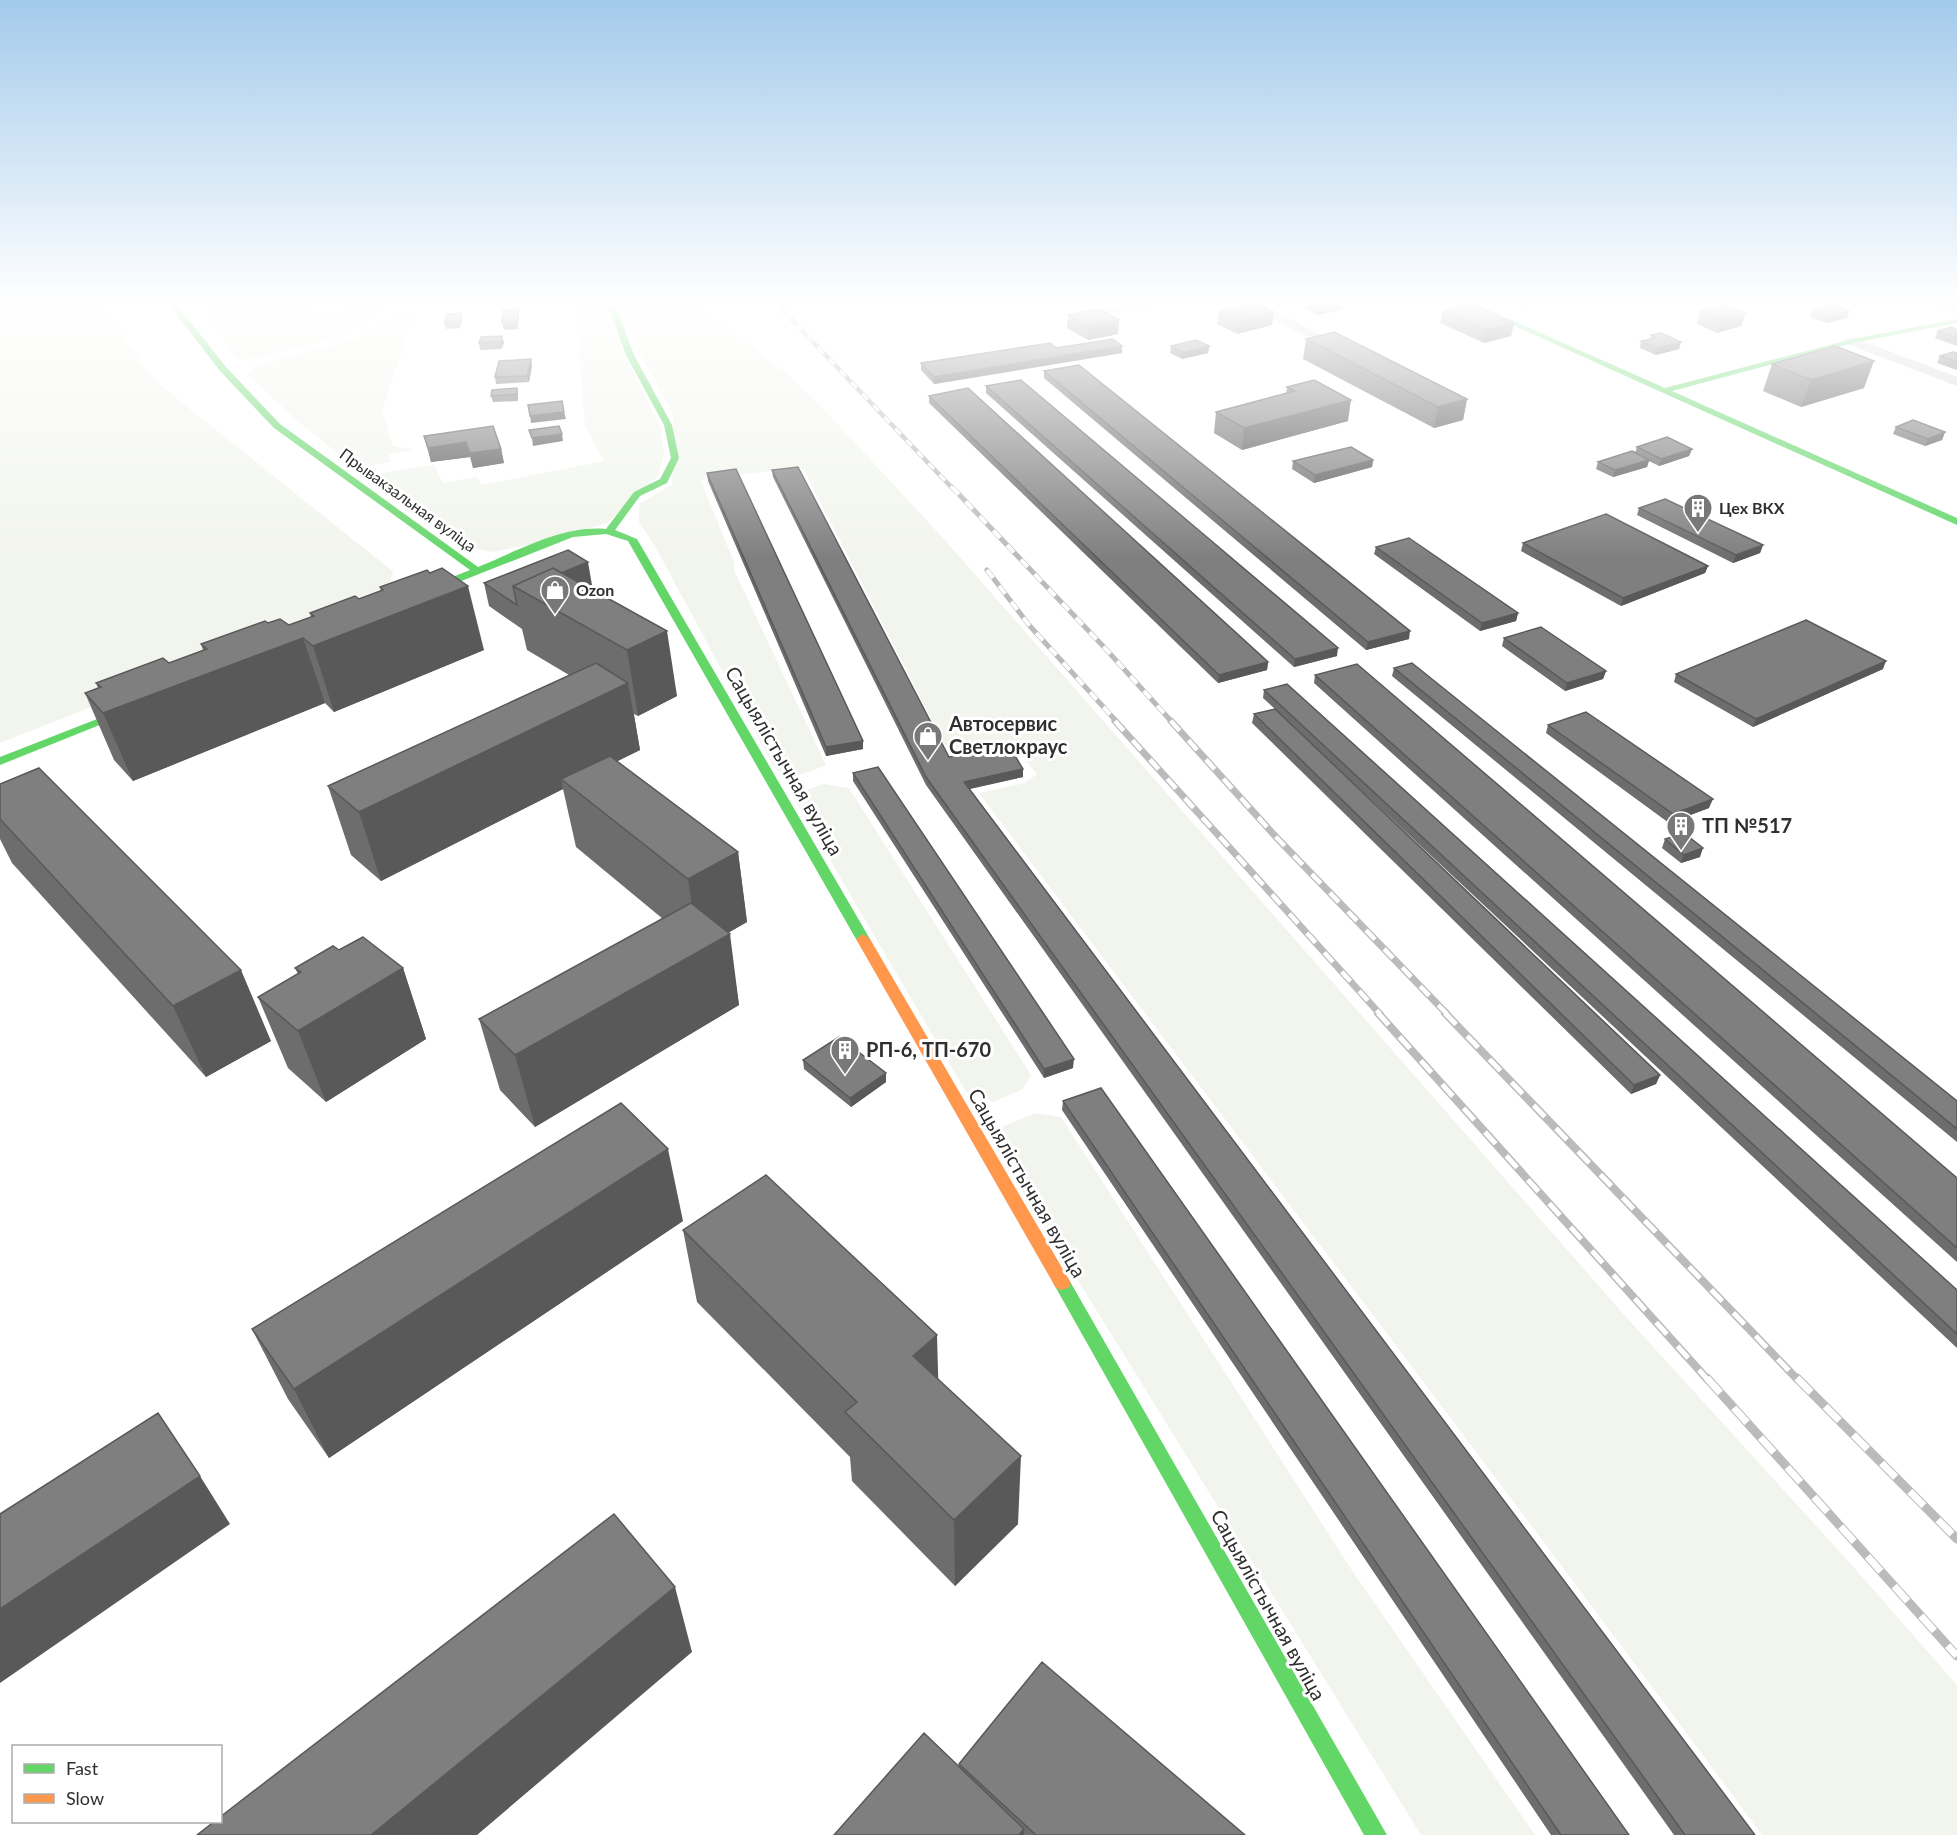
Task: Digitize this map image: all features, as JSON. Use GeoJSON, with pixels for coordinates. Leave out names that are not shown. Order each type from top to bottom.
{"type":"FeatureCollection","features":[{"type":"Feature","properties":{"kind":"street","name":"Прывакзальная вуліца"},"geometry":{"type":"LineString","coordinates":[[240,387],[277,426],[477,571]]}},
{"type":"Feature","properties":{"kind":"street"},"geometry":{"type":"LineString","coordinates":[[406,599],[561,537],[586,530],[611,529],[637,494],[664,481],[675,458],[668,424],[647,387]]}},
{"type":"Feature","properties":{"kind":"street"},"geometry":{"type":"LineString","coordinates":[[1654,387],[1957,522]]}},
{"type":"Feature","properties":{"kind":"street"},"geometry":{"type":"LineString","coordinates":[[1664,391],[1680,387]]}},
{"type":"Feature","properties":{"kind":"street","name":"Сацыялістычная вуліца"},"geometry":{"type":"LineString","coordinates":[[611,529],[632,539],[735,714],[1188,1502],[1376,1835]]}},
{"type":"Feature","properties":{"kind":"street"},"geometry":{"type":"LineString","coordinates":[[0,762],[151,701]]}},
{"type":"Feature","properties":{"kind":"shaded area"},"geometry":{"type":"Polygon","coordinates":[[[0,387],[162,387],[393,572],[390,582],[380,593],[0,743],[0,387]]]}},
{"type":"Feature","properties":{"kind":"shaded area"},"geometry":{"type":"Polygon","coordinates":[[[260,387],[390,387],[382,410],[393,446],[415,450],[389,454],[390,462],[361,468],[353,466],[294,418],[260,387]]]}},
{"type":"Feature","properties":{"kind":"shaded area"},"geometry":{"type":"Polygon","coordinates":[[[582,387],[640,387],[661,429],[664,455],[658,476],[607,523],[527,545],[494,552],[475,549],[368,478],[380,473],[434,465],[443,483],[476,477],[482,485],[604,461],[585,426],[582,387]]]}},
{"type":"Feature","properties":{"kind":"shaded area"},"geometry":{"type":"Polygon","coordinates":[[[658,387],[801,387],[943,538],[1627,1318],[1850,1563],[1957,1685],[1957,1835],[1762,1835],[1470,1443],[979,793],[1025,783],[1037,774],[1017,750],[991,745],[947,750],[804,470],[799,468],[707,478],[701,481],[734,562],[734,570],[826,765],[806,773],[792,775],[780,772],[774,767],[656,548],[639,522],[639,504],[672,485],[673,414],[658,387]]]}},
{"type":"Feature","properties":{"kind":"shaded area"},"geometry":{"type":"Polygon","coordinates":[[[824,784],[849,788],[1031,1075],[1023,1089],[993,1102],[966,1092],[796,802],[803,791],[824,784]]]}},
{"type":"Feature","properties":{"kind":"shaded area"},"geometry":{"type":"Polygon","coordinates":[[[1035,1113],[1061,1117],[1351,1569],[1535,1835],[1421,1835],[993,1143],[1000,1128],[1035,1113]]]}},
{"type":"Feature","properties":{"kind":"building"},"geometry":{"type":"Polygon","coordinates":[[[987,387],[1029,387],[1338,648],[1295,659],[987,387]]]}},
{"type":"Feature","properties":{"kind":"building"},"geometry":{"type":"Polygon","coordinates":[[[1063,387],[1106,387],[1410,631],[1368,642],[1063,387]]]}},
{"type":"Feature","properties":{"kind":"building"},"geometry":{"type":"Polygon","coordinates":[[[1287,387],[1326,387],[1351,400],[1244,428],[1216,412],[1295,391],[1287,387]]]}},
{"type":"Feature","properties":{"kind":"building"},"geometry":{"type":"Polygon","coordinates":[[[1398,387],[1442,387],[1467,399],[1438,407],[1398,387]]]}},
{"type":"Feature","properties":{"kind":"building"},"geometry":{"type":"Polygon","coordinates":[[[517,388],[517,394],[491,396],[492,390],[517,388]]]}},
{"type":"Feature","properties":{"kind":"building"},"geometry":{"type":"Polygon","coordinates":[[[968,388],[1268,662],[1219,675],[929,396],[968,388]]]}},
{"type":"Feature","properties":{"kind":"building"},"geometry":{"type":"Polygon","coordinates":[[[562,401],[564,412],[530,416],[528,405],[562,401]]]}},
{"type":"Feature","properties":{"kind":"building"},"geometry":{"type":"Polygon","coordinates":[[[1913,420],[1945,432],[1928,439],[1896,427],[1913,420]]]}},
{"type":"Feature","properties":{"kind":"building"},"geometry":{"type":"Polygon","coordinates":[[[493,426],[501,449],[470,453],[466,442],[428,448],[424,436],[493,426]]]}},
{"type":"Feature","properties":{"kind":"building"},"geometry":{"type":"Polygon","coordinates":[[[559,426],[562,434],[532,438],[529,430],[559,426]]]}},
{"type":"Feature","properties":{"kind":"building"},"geometry":{"type":"Polygon","coordinates":[[[1667,437],[1692,449],[1661,459],[1637,447],[1667,437]]]}},
{"type":"Feature","properties":{"kind":"building"},"geometry":{"type":"Polygon","coordinates":[[[1351,447],[1373,460],[1315,475],[1293,461],[1351,447]]]}},
{"type":"Feature","properties":{"kind":"building"},"geometry":{"type":"Polygon","coordinates":[[[1632,451],[1649,460],[1615,470],[1598,462],[1632,451]]]}},
{"type":"Feature","properties":{"kind":"building"},"geometry":{"type":"Polygon","coordinates":[[[798,467],[949,757],[1009,746],[1023,769],[964,782],[1755,1835],[1685,1835],[926,777],[772,470],[798,467]]]}},
{"type":"Feature","properties":{"kind":"building"},"geometry":{"type":"Polygon","coordinates":[[[736,469],[863,741],[826,747],[707,473],[736,469]]]}},
{"type":"Feature","properties":{"kind":"building"},"geometry":{"type":"Polygon","coordinates":[[[1665,499],[1763,545],[1736,555],[1639,508],[1665,499]]]}},
{"type":"Feature","properties":{"kind":"building"},"geometry":{"type":"Polygon","coordinates":[[[1606,514],[1708,566],[1623,598],[1523,543],[1606,514]]]}},
{"type":"Feature","properties":{"kind":"building"},"geometry":{"type":"Polygon","coordinates":[[[1409,538],[1518,613],[1482,623],[1376,547],[1409,538]]]}},
{"type":"Feature","properties":{"kind":"building"},"geometry":{"type":"Polygon","coordinates":[[[568,550],[588,562],[561,573],[553,568],[513,586],[517,605],[484,583],[568,550]]]}},
{"type":"Feature","properties":{"kind":"building"},"geometry":{"type":"Polygon","coordinates":[[[442,568],[468,586],[313,646],[303,638],[103,713],[85,693],[101,687],[96,683],[163,658],[169,663],[207,649],[201,644],[265,621],[268,623],[280,619],[289,625],[314,616],[310,613],[355,596],[359,599],[383,590],[380,587],[427,570],[430,573],[442,568]]]}},
{"type":"Feature","properties":{"kind":"building"},"geometry":{"type":"Polygon","coordinates":[[[553,568],[667,631],[627,650],[513,586],[553,568]]]}},
{"type":"Feature","properties":{"kind":"building"},"geometry":{"type":"Polygon","coordinates":[[[1806,620],[1886,661],[1756,719],[1676,674],[1806,620]]]}},
{"type":"Feature","properties":{"kind":"building"},"geometry":{"type":"Polygon","coordinates":[[[1541,627],[1606,671],[1567,683],[1504,638],[1541,627]]]}},
{"type":"Feature","properties":{"kind":"building"},"geometry":{"type":"Polygon","coordinates":[[[596,663],[628,683],[359,812],[328,786],[596,663]]]}},
{"type":"Feature","properties":{"kind":"building"},"geometry":{"type":"Polygon","coordinates":[[[1412,663],[1957,1101],[1957,1129],[1394,668],[1412,663]]]}},
{"type":"Feature","properties":{"kind":"building"},"geometry":{"type":"Polygon","coordinates":[[[1357,664],[1957,1178],[1957,1248],[1315,675],[1357,664]]]}},
{"type":"Feature","properties":{"kind":"building"},"geometry":{"type":"Polygon","coordinates":[[[1287,684],[1957,1290],[1957,1334],[1264,690],[1287,684]]]}},
{"type":"Feature","properties":{"kind":"building"},"geometry":{"type":"Polygon","coordinates":[[[1275,709],[1660,1075],[1634,1085],[1254,714],[1275,709]]]}},
{"type":"Feature","properties":{"kind":"building"},"geometry":{"type":"Polygon","coordinates":[[[1586,712],[1713,799],[1673,814],[1548,725],[1586,712]]]}},
{"type":"Feature","properties":{"kind":"building"},"geometry":{"type":"Polygon","coordinates":[[[610,756],[738,852],[688,879],[561,779],[610,756]]]}},
{"type":"Feature","properties":{"kind":"building"},"geometry":{"type":"Polygon","coordinates":[[[878,767],[1074,1059],[1044,1069],[853,773],[878,767]]]}},
{"type":"Feature","properties":{"kind":"building"},"geometry":{"type":"Polygon","coordinates":[[[39,768],[241,970],[173,1006],[0,819],[0,784],[39,768]]]}},
{"type":"Feature","properties":{"kind":"building"},"geometry":{"type":"Polygon","coordinates":[[[1684,833],[1703,848],[1684,855],[1665,839],[1684,833]]]}},
{"type":"Feature","properties":{"kind":"building"},"geometry":{"type":"Polygon","coordinates":[[[691,903],[730,934],[515,1055],[479,1019],[691,903]]]}},
{"type":"Feature","properties":{"kind":"building"},"geometry":{"type":"Polygon","coordinates":[[[363,937],[403,968],[298,1031],[258,997],[301,972],[295,968],[333,946],[339,950],[363,937]]]}},
{"type":"Feature","properties":{"kind":"building","name":"РП-6, ТП-670"},"geometry":{"type":"Polygon","coordinates":[[[839,1037],[886,1073],[850,1098],[803,1060],[839,1037]]]}},
{"type":"Feature","properties":{"kind":"building"},"geometry":{"type":"Polygon","coordinates":[[[1101,1088],[1629,1835],[1561,1835],[1063,1101],[1101,1088]]]}},
{"type":"Feature","properties":{"kind":"building"},"geometry":{"type":"Polygon","coordinates":[[[621,1103],[668,1149],[294,1389],[252,1329],[621,1103]]]}},
{"type":"Feature","properties":{"kind":"building"},"geometry":{"type":"Polygon","coordinates":[[[766,1175],[937,1335],[913,1356],[1021,1456],[954,1520],[845,1412],[857,1402],[683,1230],[766,1175]]]}},
{"type":"Feature","properties":{"kind":"building"},"geometry":{"type":"Polygon","coordinates":[[[158,1413],[200,1476],[0,1609],[0,1514],[158,1413]]]}},
{"type":"Feature","properties":{"kind":"building"},"geometry":{"type":"Polygon","coordinates":[[[614,1514],[675,1587],[371,1835],[197,1835],[212,1823],[222,1823],[222,1815],[614,1514]]]}},
{"type":"Feature","properties":{"kind":"building"},"geometry":{"type":"Polygon","coordinates":[[[1042,1662],[1245,1835],[1036,1835],[959,1764],[1042,1662]]]}},
{"type":"Feature","properties":{"kind":"building"},"geometry":{"type":"Polygon","coordinates":[[[924,1733],[1024,1829],[1019,1835],[834,1835],[924,1733]]]}},
{"type":"Feature","properties":{"kind":"railway"},"geometry":{"type":"LineString","coordinates":[[856,387],[953,489]]}},
{"type":"Feature","properties":{"kind":"railway"},"geometry":{"type":"LineString","coordinates":[[952,487],[1172,722]]}},
{"type":"Feature","properties":{"kind":"railway"},"geometry":{"type":"LineString","coordinates":[[987,570],[1029,625],[1117,722]]}},
{"type":"Feature","properties":{"kind":"railway"},"geometry":{"type":"LineString","coordinates":[[1115,721],[1380,1014]]}},
{"type":"Feature","properties":{"kind":"railway"},"geometry":{"type":"LineString","coordinates":[[1171,721],[1276,837],[1447,1014]]}},
{"type":"Feature","properties":{"kind":"railway"},"geometry":{"type":"LineString","coordinates":[[1378,1013],[1708,1380]]}},
{"type":"Feature","properties":{"kind":"railway"},"geometry":{"type":"LineString","coordinates":[[1445,1013],[1798,1380]]}},
{"type":"Feature","properties":{"kind":"railway"},"geometry":{"type":"LineString","coordinates":[[1707,1378],[1957,1656]]}},
{"type":"Feature","properties":{"kind":"railway"},"geometry":{"type":"LineString","coordinates":[[1797,1378],[1957,1539]]}},
{"type":"Feature","properties":{"kind":"traffic: fast"},"geometry":{"type":"LineString","coordinates":[[240,387],[277,426],[477,571]]}},
{"type":"Feature","properties":{"kind":"traffic: fast"},"geometry":{"type":"LineString","coordinates":[[611,529],[637,494],[664,481],[675,458],[668,425],[647,387]]}},
{"type":"Feature","properties":{"kind":"traffic: fast"},"geometry":{"type":"LineString","coordinates":[[1654,387],[1957,522]]}},
{"type":"Feature","properties":{"kind":"traffic: fast"},"geometry":{"type":"LineString","coordinates":[[1664,391],[1680,387]]}},
{"type":"Feature","properties":{"kind":"traffic: fast"},"geometry":{"type":"LineString","coordinates":[[417,595],[571,534],[606,531],[632,539],[863,939]]}},
{"type":"Feature","properties":{"kind":"traffic: fast"},"geometry":{"type":"LineString","coordinates":[[0,761],[138,706]]}},
{"type":"Feature","properties":{"kind":"traffic: fast"},"geometry":{"type":"LineString","coordinates":[[1062,1283],[1376,1835]]}},
{"type":"Feature","properties":{"kind":"traffic: slow"},"geometry":{"type":"LineString","coordinates":[[863,939],[1062,1283]]}},
{"type":"Feature","properties":{"kind":"place","name":"Цех ВКХ"},"geometry":{"type":"Point","coordinates":[1698,534]}},
{"type":"Feature","properties":{"kind":"place","name":"Ozon"},"geometry":{"type":"Point","coordinates":[555,616]}},
{"type":"Feature","properties":{"kind":"place","name":"Автосервис Светлокраус"},"geometry":{"type":"Point","coordinates":[928,762]}},
{"type":"Feature","properties":{"kind":"place","name":"ТП №517"},"geometry":{"type":"Point","coordinates":[1681,852]}},
{"type":"Feature","properties":{"kind":"place","name":"РП-6, ТП-670"},"geometry":{"type":"Point","coordinates":[845,1076]}}]}
